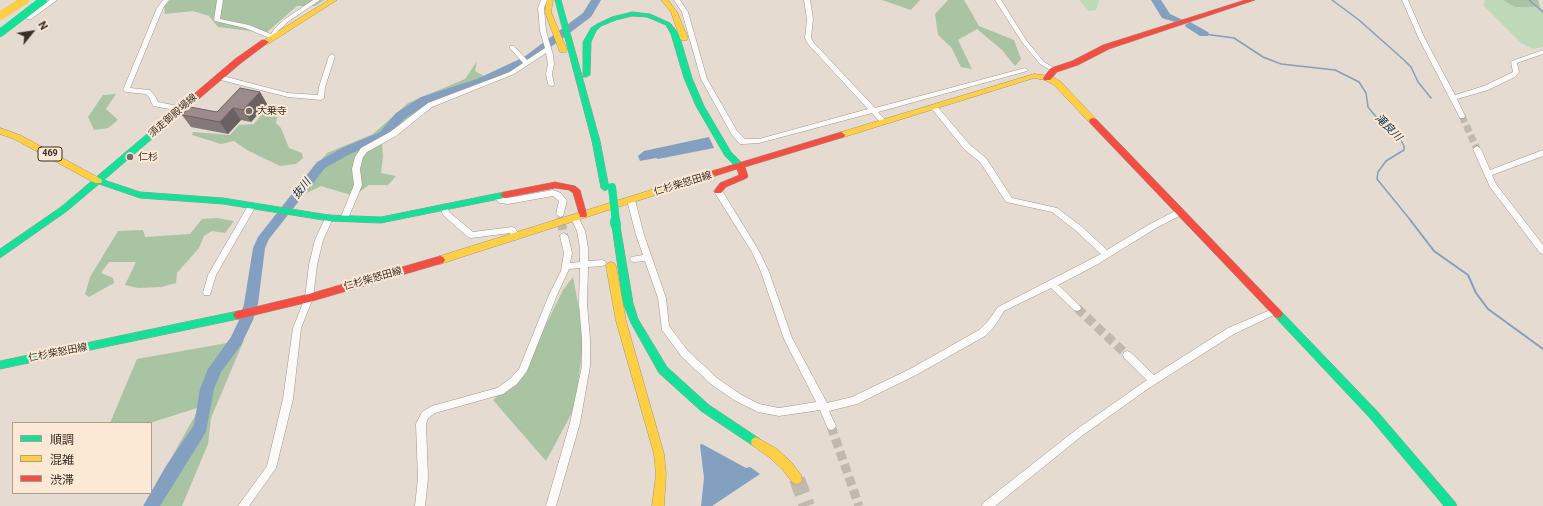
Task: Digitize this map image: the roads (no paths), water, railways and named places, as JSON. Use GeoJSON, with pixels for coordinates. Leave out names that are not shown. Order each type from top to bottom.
{"type":"FeatureCollection","features":[{"type":"Feature","properties":{"kind":"main road"},"geometry":{"type":"LineString","coordinates":[[0,16],[26,0]]}},
{"type":"Feature","properties":{"kind":"main road"},"geometry":{"type":"LineString","coordinates":[[0,33],[43,0]]}},
{"type":"Feature","properties":{"kind":"main road","name":"須走御殿場線"},"geometry":{"type":"LineString","coordinates":[[0,254],[46,223],[98,181],[219,77],[272,37],[334,0]]}},
{"type":"Feature","properties":{"kind":"main road"},"geometry":{"type":"LineString","coordinates":[[550,0],[548,12],[554,27],[570,46],[582,76]]}},
{"type":"Feature","properties":{"kind":"main road"},"geometry":{"type":"LineString","coordinates":[[558,0],[566,18]]}},
{"type":"Feature","properties":{"kind":"main road"},"geometry":{"type":"LineString","coordinates":[[563,0],[570,46],[604,139],[612,226],[628,303],[634,320],[652,353],[672,380],[690,396],[773,453],[787,466],[796,479]]}},
{"type":"Feature","properties":{"kind":"main road"},"geometry":{"type":"LineString","coordinates":[[664,0],[678,21],[700,90],[735,152],[744,176],[722,185],[718,191]]}},
{"type":"Feature","properties":{"kind":"main road"},"geometry":{"type":"LineString","coordinates":[[1252,0],[1117,42],[1075,63],[1054,70],[1048,78],[1057,84],[1383,425],[1451,506]]}},
{"type":"Feature","properties":{"kind":"main road"},"geometry":{"type":"LineString","coordinates":[[582,76],[587,42],[593,30],[599,25],[614,18],[632,14],[648,15],[662,20],[668,24],[675,34],[688,78],[700,106],[728,154],[740,166]]}},
{"type":"Feature","properties":{"kind":"main road","name":"仁杉柴怒田線"},"geometry":{"type":"LineString","coordinates":[[0,365],[238,315],[309,298],[516,237],[740,166],[1034,76],[1048,78]]}},
{"type":"Feature","properties":{"kind":"main road","name":"469"},"geometry":{"type":"LineString","coordinates":[[0,131],[17,137],[98,181]]}},
{"type":"Feature","properties":{"kind":"main road"},"geometry":{"type":"LineString","coordinates":[[98,181],[140,196],[223,201],[329,218],[381,220],[555,186],[564,186],[572,188],[577,192],[579,217]]}},
{"type":"Feature","properties":{"kind":"main road"},"geometry":{"type":"LineString","coordinates":[[612,226],[610,252],[615,296],[659,454],[661,474],[658,506]]}},
{"type":"Feature","properties":{"kind":"street"},"geometry":{"type":"LineString","coordinates":[[15,0],[1,10],[31,17]]}},
{"type":"Feature","properties":{"kind":"street"},"geometry":{"type":"LineString","coordinates":[[0,39],[54,0]]}},
{"type":"Feature","properties":{"kind":"street"},"geometry":{"type":"LineString","coordinates":[[166,0],[160,8],[126,90],[148,92],[152,96],[155,104],[181,109]]}},
{"type":"Feature","properties":{"kind":"street"},"geometry":{"type":"LineString","coordinates":[[220,0],[217,20],[246,26],[272,37],[277,29],[287,20],[317,0]]}},
{"type":"Feature","properties":{"kind":"street"},"geometry":{"type":"LineString","coordinates":[[544,0],[541,8],[543,31],[551,64],[549,74],[550,84]]}},
{"type":"Feature","properties":{"kind":"street"},"geometry":{"type":"LineString","coordinates":[[677,0],[685,12],[690,25],[704,79],[734,132],[743,142],[759,141],[1025,70]]}},
{"type":"Feature","properties":{"kind":"street"},"geometry":{"type":"LineString","coordinates":[[807,0],[810,19],[808,38],[811,44],[884,122]]}},
{"type":"Feature","properties":{"kind":"street"},"geometry":{"type":"LineString","coordinates":[[998,0],[1024,41],[1042,63],[1054,70]]}},
{"type":"Feature","properties":{"kind":"street"},"geometry":{"type":"LineString","coordinates":[[1405,0],[1422,39],[1462,116]]}},
{"type":"Feature","properties":{"kind":"street"},"geometry":{"type":"LineString","coordinates":[[512,47],[526,63]]}},
{"type":"Feature","properties":{"kind":"street"},"geometry":{"type":"LineString","coordinates":[[344,219],[358,186],[356,169],[359,157],[364,150],[393,134],[430,105],[486,85],[548,49]]}},
{"type":"Feature","properties":{"kind":"street"},"geometry":{"type":"LineString","coordinates":[[1454,98],[1486,88],[1513,75],[1516,72],[1514,62],[1543,52]]}},
{"type":"Feature","properties":{"kind":"street"},"geometry":{"type":"LineString","coordinates":[[219,77],[288,95],[321,98],[322,87],[332,56]]}},
{"type":"Feature","properties":{"kind":"street"},"geometry":{"type":"LineString","coordinates":[[934,107],[967,146],[983,160],[1009,200],[1054,210],[1078,228],[1107,255]]}},
{"type":"Feature","properties":{"kind":"street"},"geometry":{"type":"LineString","coordinates":[[1477,149],[1493,185],[1543,251]]}},
{"type":"Feature","properties":{"kind":"street"},"geometry":{"type":"LineString","coordinates":[[1488,174],[1542,155]]}},
{"type":"Feature","properties":{"kind":"street"},"geometry":{"type":"LineString","coordinates":[[718,191],[755,251],[766,272],[788,339],[824,407],[831,426]]}},
{"type":"Feature","properties":{"kind":"street"},"geometry":{"type":"LineString","coordinates":[[496,197],[508,202],[553,193],[558,195],[563,201],[560,214]]}},
{"type":"Feature","properties":{"kind":"street"},"geometry":{"type":"LineString","coordinates":[[631,200],[663,302],[666,331],[689,358],[714,381],[737,397],[764,410],[787,412],[854,401],[908,375],[982,333],[988,328],[1001,309],[1107,255],[1153,226],[1180,212]]}},
{"type":"Feature","properties":{"kind":"street"},"geometry":{"type":"LineString","coordinates":[[207,293],[212,275],[252,206]]}},
{"type":"Feature","properties":{"kind":"street"},"geometry":{"type":"LineString","coordinates":[[444,207],[446,213],[471,235],[512,230],[516,237]]}},
{"type":"Feature","properties":{"kind":"street"},"geometry":{"type":"LineString","coordinates":[[551,506],[575,423],[585,376],[586,339],[582,304],[584,265],[583,242],[579,217]]}},
{"type":"Feature","properties":{"kind":"street"},"geometry":{"type":"LineString","coordinates":[[243,506],[271,468],[288,399],[297,328],[309,298],[316,252],[329,218]]}},
{"type":"Feature","properties":{"kind":"street"},"geometry":{"type":"LineString","coordinates":[[420,506],[423,478],[421,424],[425,414],[432,410],[500,391],[514,382],[522,371],[567,266],[568,252],[564,236]]}},
{"type":"Feature","properties":{"kind":"street"},"geometry":{"type":"LineString","coordinates":[[634,259],[648,257]]}},
{"type":"Feature","properties":{"kind":"street"},"geometry":{"type":"LineString","coordinates":[[567,266],[602,263]]}},
{"type":"Feature","properties":{"kind":"street"},"geometry":{"type":"LineString","coordinates":[[1052,284],[1077,308]]}},
{"type":"Feature","properties":{"kind":"street"},"geometry":{"type":"LineString","coordinates":[[987,506],[1080,432],[1154,380],[1231,330],[1275,311]]}},
{"type":"Feature","properties":{"kind":"street"},"geometry":{"type":"LineString","coordinates":[[1126,355],[1154,380]]}},
{"type":"Feature","properties":{"kind":"water"},"geometry":{"type":"Polygon","coordinates":[[[709,137],[714,148],[640,161],[638,156],[644,151],[709,137]]]}},
{"type":"Feature","properties":{"kind":"water"},"geometry":{"type":"Polygon","coordinates":[[[702,444],[746,468],[750,467],[760,474],[712,506],[701,506],[704,478],[700,445],[702,444]]]}},
{"type":"Feature","properties":{"kind":"waterway","name":"抜川"},"geometry":{"type":"LineString","coordinates":[[151,506],[201,427],[207,389],[215,369],[236,341],[246,320],[251,304],[259,248],[264,237],[321,165],[346,151],[384,135],[400,116],[425,100],[481,81],[528,59],[587,15],[596,0]]}},
{"type":"Feature","properties":{"kind":"waterway","name":"滝良川"},"geometry":{"type":"LineString","coordinates":[[1156,0],[1162,7],[1166,16],[1178,20]]}},
{"type":"Feature","properties":{"kind":"waterway"},"geometry":{"type":"LineString","coordinates":[[1332,0],[1359,20],[1404,60],[1411,67],[1418,82],[1431,98]]}},
{"type":"Feature","properties":{"kind":"waterway"},"geometry":{"type":"LineString","coordinates":[[1529,0],[1543,12]]}},
{"type":"Feature","properties":{"kind":"waterway","name":"滝良川"},"geometry":{"type":"LineString","coordinates":[[1190,25],[1204,34]]}},
{"type":"Feature","properties":{"kind":"waterway","name":"滝良川"},"geometry":{"type":"LineString","coordinates":[[1204,34],[1234,38],[1263,57],[1281,64],[1335,70],[1359,82],[1366,93],[1368,107],[1377,118],[1399,137],[1404,146],[1404,150],[1386,161],[1378,172],[1377,179],[1412,222]]}},
{"type":"Feature","properties":{"kind":"waterway","name":"滝良川"},"geometry":{"type":"LineString","coordinates":[[1411,221],[1434,251],[1468,275],[1476,293],[1488,309],[1543,349]]}},
{"type":"Feature","properties":{"kind":"tunnel"},"geometry":{"type":"LineString","coordinates":[[1462,116],[1477,149]]}},
{"type":"Feature","properties":{"kind":"tunnel"},"geometry":{"type":"LineString","coordinates":[[560,217],[561,222]]}},
{"type":"Feature","properties":{"kind":"tunnel"},"geometry":{"type":"LineString","coordinates":[[561,221],[564,236]]}},
{"type":"Feature","properties":{"kind":"tunnel"},"geometry":{"type":"LineString","coordinates":[[1077,308],[1127,355]]}},
{"type":"Feature","properties":{"kind":"tunnel"},"geometry":{"type":"LineString","coordinates":[[831,426],[859,506]]}},
{"type":"Feature","properties":{"kind":"tunnel"},"geometry":{"type":"LineString","coordinates":[[797,479],[807,506]]}},
{"type":"Feature","properties":{"kind":"place","name":"大乗寺"},"geometry":{"type":"Point","coordinates":[249,111]}},
{"type":"Feature","properties":{"kind":"place","name":"仁杉"},"geometry":{"type":"Point","coordinates":[130,157]}}]}
